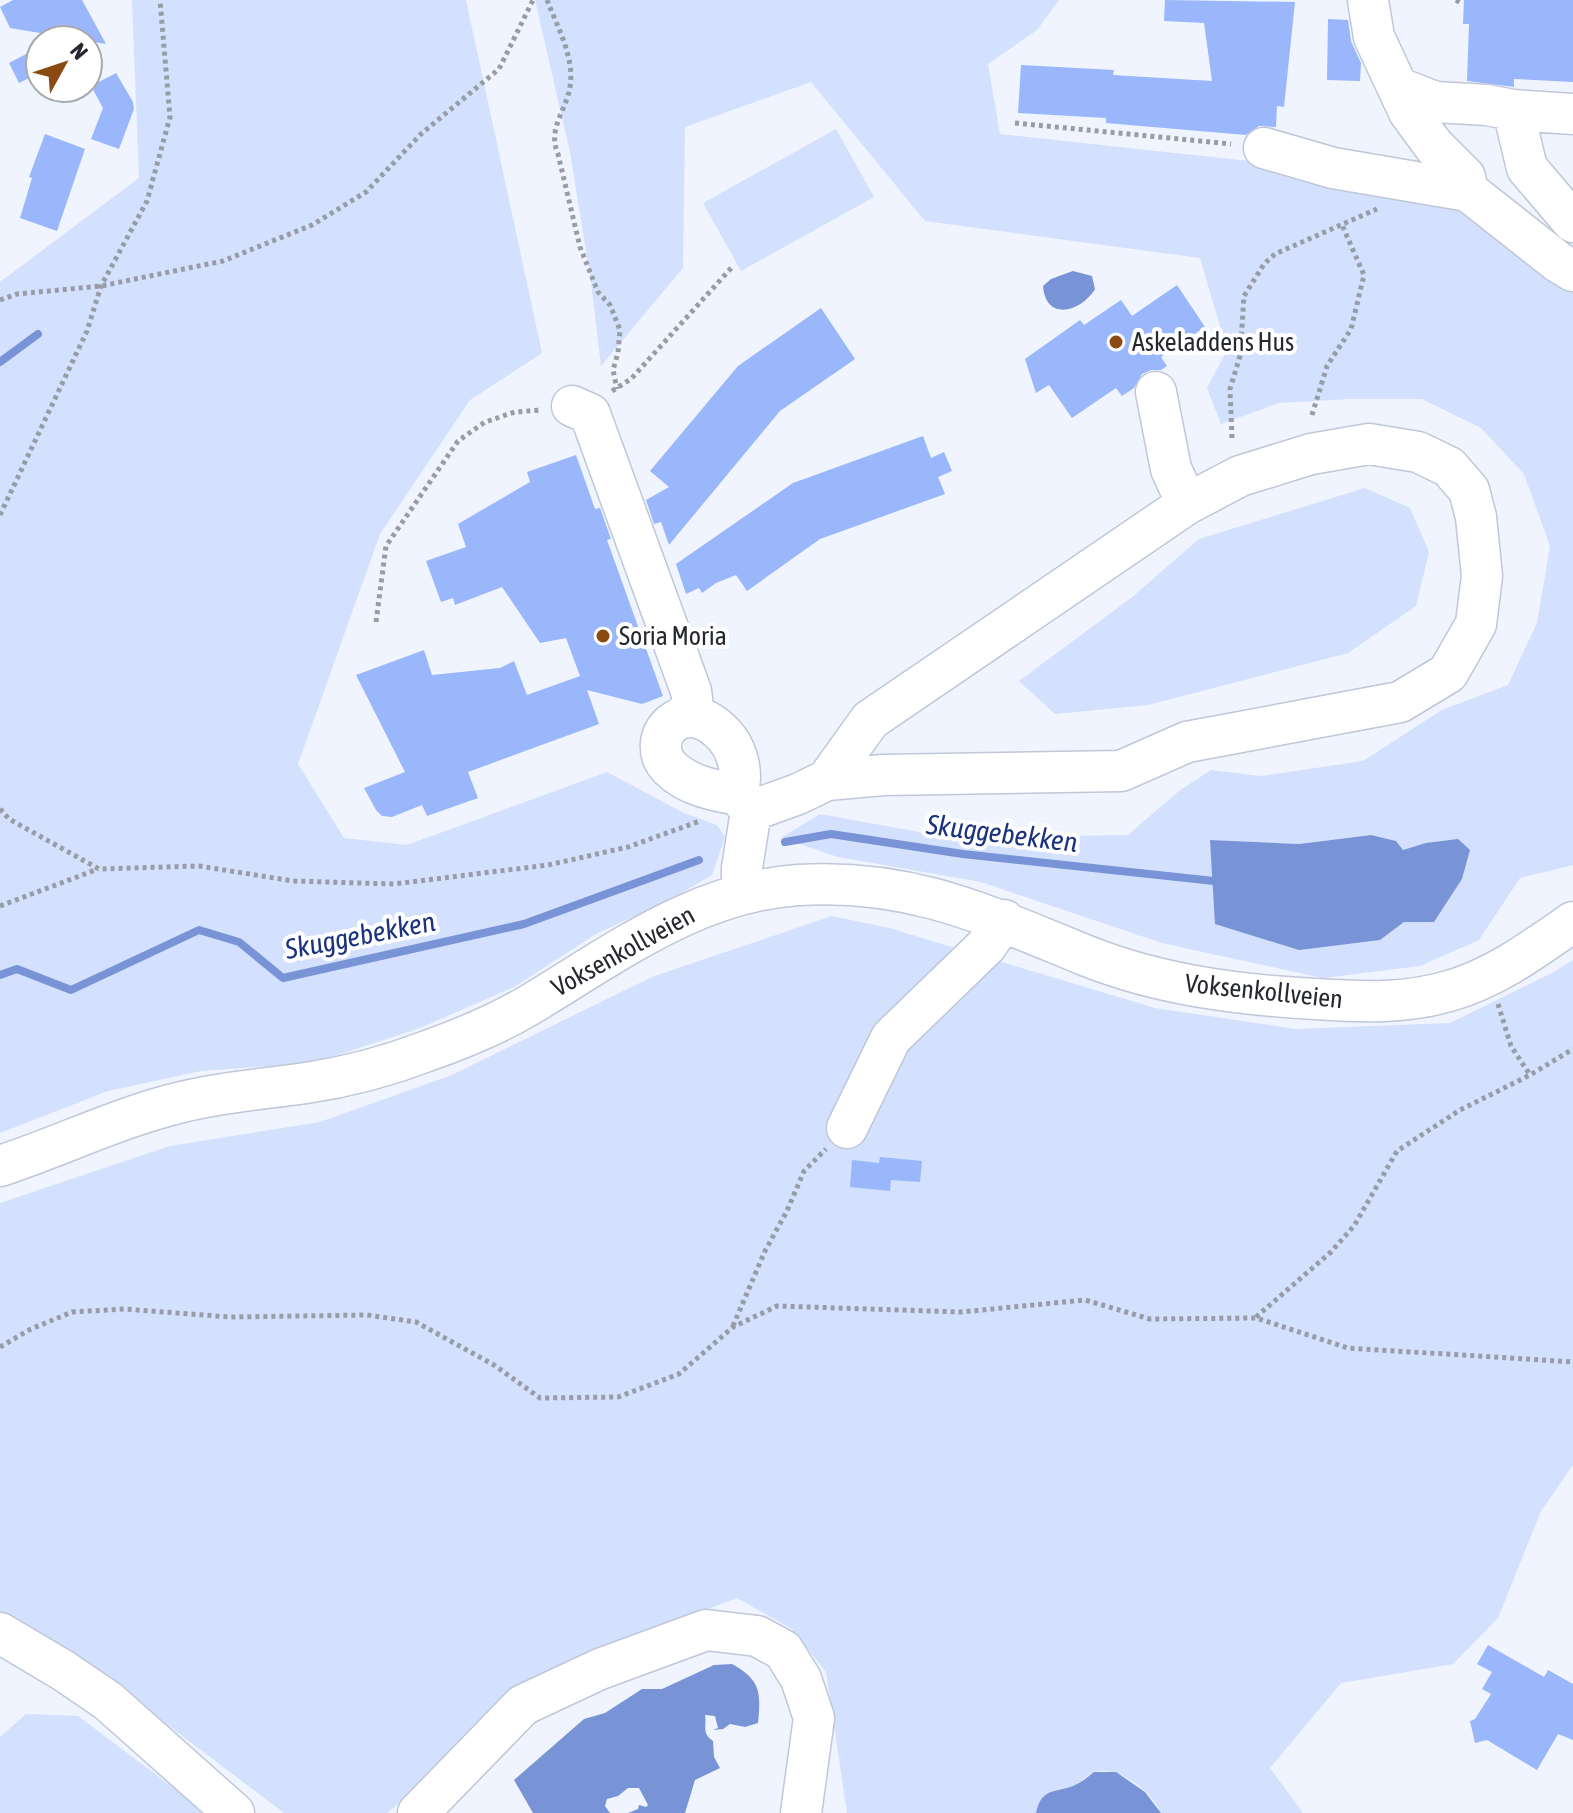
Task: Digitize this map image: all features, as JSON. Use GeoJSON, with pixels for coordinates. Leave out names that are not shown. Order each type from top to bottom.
{"type":"FeatureCollection","features":[{"type":"Feature","properties":{"kind":"street"},"geometry":{"type":"LineString","coordinates":[[1368,0],[1374,37],[1409,112],[1434,146],[1465,177],[1468,191]]}},
{"type":"Feature","properties":{"kind":"street"},"geometry":{"type":"LineString","coordinates":[[1399,88],[1435,102],[1573,114]]}},
{"type":"Feature","properties":{"kind":"street"},"geometry":{"type":"LineString","coordinates":[[1513,110],[1527,168],[1573,222]]}},
{"type":"Feature","properties":{"kind":"street"},"geometry":{"type":"LineString","coordinates":[[1264,148],[1333,168],[1468,191],[1573,271]]}},
{"type":"Feature","properties":{"kind":"street"},"geometry":{"type":"LineString","coordinates":[[1156,392],[1171,469],[1187,504]]}},
{"type":"Feature","properties":{"kind":"street"},"geometry":{"type":"LineString","coordinates":[[572,406],[590,414],[691,691],[694,715]]}},
{"type":"Feature","properties":{"kind":"street"},"geometry":{"type":"LineString","coordinates":[[742,893],[745,803],[733,748],[725,736],[708,722],[694,715],[681,717],[665,732],[661,743],[663,757],[670,768],[690,781],[745,803],[798,794],[827,780],[883,775],[1121,771],[1187,742],[1400,702],[1448,673],[1476,624],[1482,576],[1476,517],[1469,490],[1449,467],[1418,452],[1369,444],[1311,454],[1240,476],[1187,504],[870,720],[827,780]]}},
{"type":"Feature","properties":{"kind":"street","name":"Voksenkollveien"},"geometry":{"type":"LineString","coordinates":[[0,1166],[153,1110],[216,1095],[307,1083],[363,1071],[427,1051],[498,1022],[643,935],[742,893],[795,885],[881,888],[947,901],[1004,920],[1089,957],[1150,977],[1250,994],[1339,1001],[1406,1001],[1452,991],[1489,976],[1573,922]]}},
{"type":"Feature","properties":{"kind":"street"},"geometry":{"type":"LineString","coordinates":[[847,1128],[891,1038],[986,946],[1004,920]]}},
{"type":"Feature","properties":{"kind":"street"},"geometry":{"type":"LineString","coordinates":[[418,1813],[523,1705],[600,1669],[706,1630],[757,1636],[783,1650],[801,1679],[814,1718],[801,1813]]}},
{"type":"Feature","properties":{"kind":"street"},"geometry":{"type":"LineString","coordinates":[[0,1633],[108,1701],[234,1813]]}},
{"type":"Feature","properties":{"kind":"path"},"geometry":{"type":"LineString","coordinates":[[0,515],[87,331],[101,286],[147,201],[170,117],[160,0]]}},
{"type":"Feature","properties":{"kind":"path"},"geometry":{"type":"LineString","coordinates":[[0,300],[17,294],[101,286],[223,261],[312,225],[366,192],[421,134],[499,69],[533,0]]}},
{"type":"Feature","properties":{"kind":"path"},"geometry":{"type":"LineString","coordinates":[[547,0],[568,53],[570,86],[558,119],[554,143],[580,247],[598,292],[610,305],[620,330],[613,370],[617,389]]}},
{"type":"Feature","properties":{"kind":"path"},"geometry":{"type":"LineString","coordinates":[[1015,123],[1264,148]]}},
{"type":"Feature","properties":{"kind":"path"},"geometry":{"type":"LineString","coordinates":[[1232,438],[1230,389],[1240,356],[1244,296],[1264,264],[1275,254],[1381,207]]}},
{"type":"Feature","properties":{"kind":"path"},"geometry":{"type":"LineString","coordinates":[[1312,415],[1327,366],[1351,329],[1364,275],[1342,225]]}},
{"type":"Feature","properties":{"kind":"path"},"geometry":{"type":"LineString","coordinates":[[376,622],[386,546],[458,441],[485,422],[515,412],[572,406],[617,389],[631,379],[733,266]]}},
{"type":"Feature","properties":{"kind":"path"},"geometry":{"type":"LineString","coordinates":[[0,906],[99,869],[199,866],[293,881],[394,884],[548,865],[628,847],[745,803]]}},
{"type":"Feature","properties":{"kind":"path"},"geometry":{"type":"LineString","coordinates":[[0,809],[9,819],[99,869]]}},
{"type":"Feature","properties":{"kind":"path"},"geometry":{"type":"LineString","coordinates":[[1489,976],[1511,1046],[1530,1075]]}},
{"type":"Feature","properties":{"kind":"path"},"geometry":{"type":"LineString","coordinates":[[1256,1318],[1331,1252],[1354,1226],[1397,1151],[1460,1110],[1530,1075],[1573,1049]]}},
{"type":"Feature","properties":{"kind":"path"},"geometry":{"type":"LineString","coordinates":[[733,1327],[804,1171],[847,1128]]}},
{"type":"Feature","properties":{"kind":"path"},"geometry":{"type":"LineString","coordinates":[[0,1347],[31,1329],[72,1312],[124,1309],[230,1317],[367,1315],[416,1322],[494,1365],[540,1398],[618,1397],[679,1374],[733,1327],[777,1306],[961,1312],[1085,1300],[1150,1319],[1256,1318],[1348,1348],[1573,1362]]}},
{"type":"Feature","properties":{"kind":"shaded area"},"geometry":{"type":"Polygon","coordinates":[[[132,0],[466,0],[542,353],[470,400],[380,534],[298,764],[344,838],[407,845],[607,772],[684,813],[717,825],[725,837],[712,875],[673,898],[596,934],[514,987],[420,1028],[313,1063],[201,1071],[108,1091],[0,1133],[0,282],[139,178],[132,0]]]}},
{"type":"Feature","properties":{"kind":"shaded area"},"geometry":{"type":"Polygon","coordinates":[[[535,0],[1059,0],[1037,30],[988,64],[1000,134],[1444,182],[1573,284],[1573,865],[1520,878],[1479,940],[1420,966],[1323,978],[1162,943],[981,882],[838,857],[781,838],[820,814],[952,838],[1128,835],[1179,791],[1211,770],[1261,776],[1363,761],[1442,710],[1508,685],[1537,623],[1550,546],[1524,474],[1481,428],[1422,399],[1279,403],[1221,424],[1207,388],[1227,350],[1200,258],[925,221],[811,82],[685,127],[683,268],[601,366],[570,152],[535,0]],[[1371,835],[1299,844],[1211,840],[1214,881],[1380,940],[1404,922],[1434,922],[1462,879],[1470,850],[1403,850],[1396,841],[1371,835]]]}},
{"type":"Feature","properties":{"kind":"shaded area"},"geometry":{"type":"Polygon","coordinates":[[[836,129],[874,197],[741,271],[703,203],[836,129]]]}},
{"type":"Feature","properties":{"kind":"shaded area"},"geometry":{"type":"Polygon","coordinates":[[[1365,488],[1410,508],[1429,552],[1416,606],[1348,653],[1148,705],[1055,714],[1019,681],[1131,598],[1199,539],[1365,488]]]}},
{"type":"Feature","properties":{"kind":"shaded area"},"geometry":{"type":"Polygon","coordinates":[[[832,916],[889,928],[1155,1008],[1296,1029],[1450,1023],[1573,960],[1573,1465],[1541,1511],[1498,1618],[1453,1664],[1341,1683],[1270,1768],[1303,1813],[1161,1813],[1151,1797],[1134,1782],[1114,1772],[1104,1771],[1092,1773],[1073,1786],[1045,1795],[1036,1813],[847,1813],[826,1672],[792,1629],[737,1598],[553,1667],[511,1700],[440,1771],[387,1813],[284,1813],[152,1713],[32,1629],[0,1616],[0,1203],[170,1146],[320,1122],[452,1075],[652,977],[832,916]]]}},
{"type":"Feature","properties":{"kind":"shaded area"},"geometry":{"type":"Polygon","coordinates":[[[26,1714],[78,1716],[207,1813],[0,1813],[0,1737],[26,1714]]]}},
{"type":"Feature","properties":{"kind":"water"},"geometry":{"type":"Polygon","coordinates":[[[1073,271],[1092,276],[1095,289],[1073,308],[1057,309],[1050,305],[1043,286],[1051,279],[1073,271]]]}},
{"type":"Feature","properties":{"kind":"water"},"geometry":{"type":"Polygon","coordinates":[[[1371,835],[1396,841],[1403,850],[1458,839],[1470,850],[1462,879],[1434,922],[1404,922],[1380,940],[1299,950],[1215,924],[1210,840],[1299,844],[1371,835]]]}},
{"type":"Feature","properties":{"kind":"water"},"geometry":{"type":"Polygon","coordinates":[[[732,1664],[749,1676],[757,1688],[758,1723],[745,1727],[730,1724],[713,1730],[718,1728],[715,1716],[705,1715],[706,1732],[713,1741],[714,1757],[720,1768],[695,1780],[685,1813],[628,1813],[638,1809],[639,1805],[648,1805],[639,1788],[628,1788],[618,1796],[607,1799],[605,1806],[610,1813],[533,1813],[514,1780],[584,1719],[605,1713],[642,1689],[662,1689],[714,1665],[732,1664]]]}},
{"type":"Feature","properties":{"kind":"water"},"geometry":{"type":"Polygon","coordinates":[[[1094,1772],[1116,1772],[1145,1792],[1161,1813],[1036,1813],[1047,1794],[1077,1784],[1094,1772]]]}},
{"type":"Feature","properties":{"kind":"building"},"geometry":{"type":"Polygon","coordinates":[[[13,0],[82,0],[95,24],[24,24],[24,30],[10,28],[0,7],[13,0]]]}},
{"type":"Feature","properties":{"kind":"building"},"geometry":{"type":"Polygon","coordinates":[[[1165,0],[1295,2],[1284,107],[1277,106],[1276,127],[1259,126],[1246,135],[1106,123],[1106,118],[1018,113],[1021,65],[1114,70],[1113,75],[1212,81],[1204,23],[1164,21],[1165,0]]]}},
{"type":"Feature","properties":{"kind":"building"},"geometry":{"type":"Polygon","coordinates":[[[1464,0],[1573,0],[1573,82],[1514,79],[1514,87],[1467,81],[1469,24],[1463,24],[1464,0]]]}},
{"type":"Feature","properties":{"kind":"building"},"geometry":{"type":"Polygon","coordinates":[[[1328,19],[1348,20],[1351,41],[1361,63],[1360,81],[1327,80],[1328,19]]]}},
{"type":"Feature","properties":{"kind":"building"},"geometry":{"type":"Polygon","coordinates":[[[24,55],[24,80],[19,83],[9,63],[24,55]]]}},
{"type":"Feature","properties":{"kind":"building"},"geometry":{"type":"Polygon","coordinates":[[[116,73],[133,102],[134,109],[119,149],[91,139],[103,108],[101,104],[104,104],[104,79],[116,73]]]}},
{"type":"Feature","properties":{"kind":"building"},"geometry":{"type":"Polygon","coordinates":[[[45,134],[85,149],[57,231],[20,218],[32,178],[29,177],[45,134]]]}},
{"type":"Feature","properties":{"kind":"building","name":"Askeladdens Hus"},"geometry":{"type":"Polygon","coordinates":[[[1177,285],[1205,327],[1161,357],[1167,366],[1142,374],[1134,388],[1122,396],[1116,388],[1072,418],[1049,385],[1036,393],[1025,359],[1080,320],[1084,325],[1121,300],[1132,316],[1177,285]]]}},
{"type":"Feature","properties":{"kind":"building"},"geometry":{"type":"Polygon","coordinates":[[[821,308],[855,359],[780,411],[669,545],[661,522],[654,524],[646,500],[669,487],[650,471],[738,366],[821,308]]]}},
{"type":"Feature","properties":{"kind":"building"},"geometry":{"type":"Polygon","coordinates":[[[923,436],[931,458],[944,452],[952,471],[938,477],[945,494],[820,539],[747,591],[736,575],[702,593],[699,588],[686,594],[676,564],[793,483],[923,436]]]}},
{"type":"Feature","properties":{"kind":"building","name":"Soria Moria"},"geometry":{"type":"Polygon","coordinates":[[[576,455],[595,509],[600,508],[611,539],[607,540],[663,696],[642,704],[587,690],[599,724],[468,772],[478,798],[427,816],[422,805],[392,817],[382,816],[364,788],[405,772],[356,675],[424,650],[432,675],[500,668],[514,661],[527,695],[580,676],[566,638],[540,643],[502,587],[455,605],[453,598],[441,602],[426,561],[466,547],[458,524],[530,482],[527,472],[576,455]]]}},
{"type":"Feature","properties":{"kind":"building"},"geometry":{"type":"Polygon","coordinates":[[[880,1157],[922,1161],[920,1182],[891,1180],[890,1191],[850,1187],[852,1160],[879,1163],[880,1157]]]}},
{"type":"Feature","properties":{"kind":"building"},"geometry":{"type":"Polygon","coordinates":[[[1488,1645],[1544,1677],[1548,1670],[1573,1684],[1573,1740],[1558,1734],[1537,1770],[1487,1740],[1475,1743],[1470,1721],[1475,1719],[1491,1694],[1482,1689],[1492,1672],[1477,1664],[1488,1645]]]}},
{"type":"Feature","properties":{"kind":"waterway"},"geometry":{"type":"LineString","coordinates":[[0,362],[38,334]]}},
{"type":"Feature","properties":{"kind":"waterway","name":"Skuggebekken"},"geometry":{"type":"LineString","coordinates":[[785,842],[831,834],[963,854],[1214,881]]}},
{"type":"Feature","properties":{"kind":"waterway","name":"Skuggebekken"},"geometry":{"type":"LineString","coordinates":[[0,975],[17,969],[71,990],[199,930],[239,942],[283,978],[524,924],[699,860]]}},
{"type":"Feature","properties":{"kind":"place","name":"Askeladdens Hus"},"geometry":{"type":"Point","coordinates":[1116,342]}},
{"type":"Feature","properties":{"kind":"place","name":"Soria Moria"},"geometry":{"type":"Point","coordinates":[603,636]}}]}
